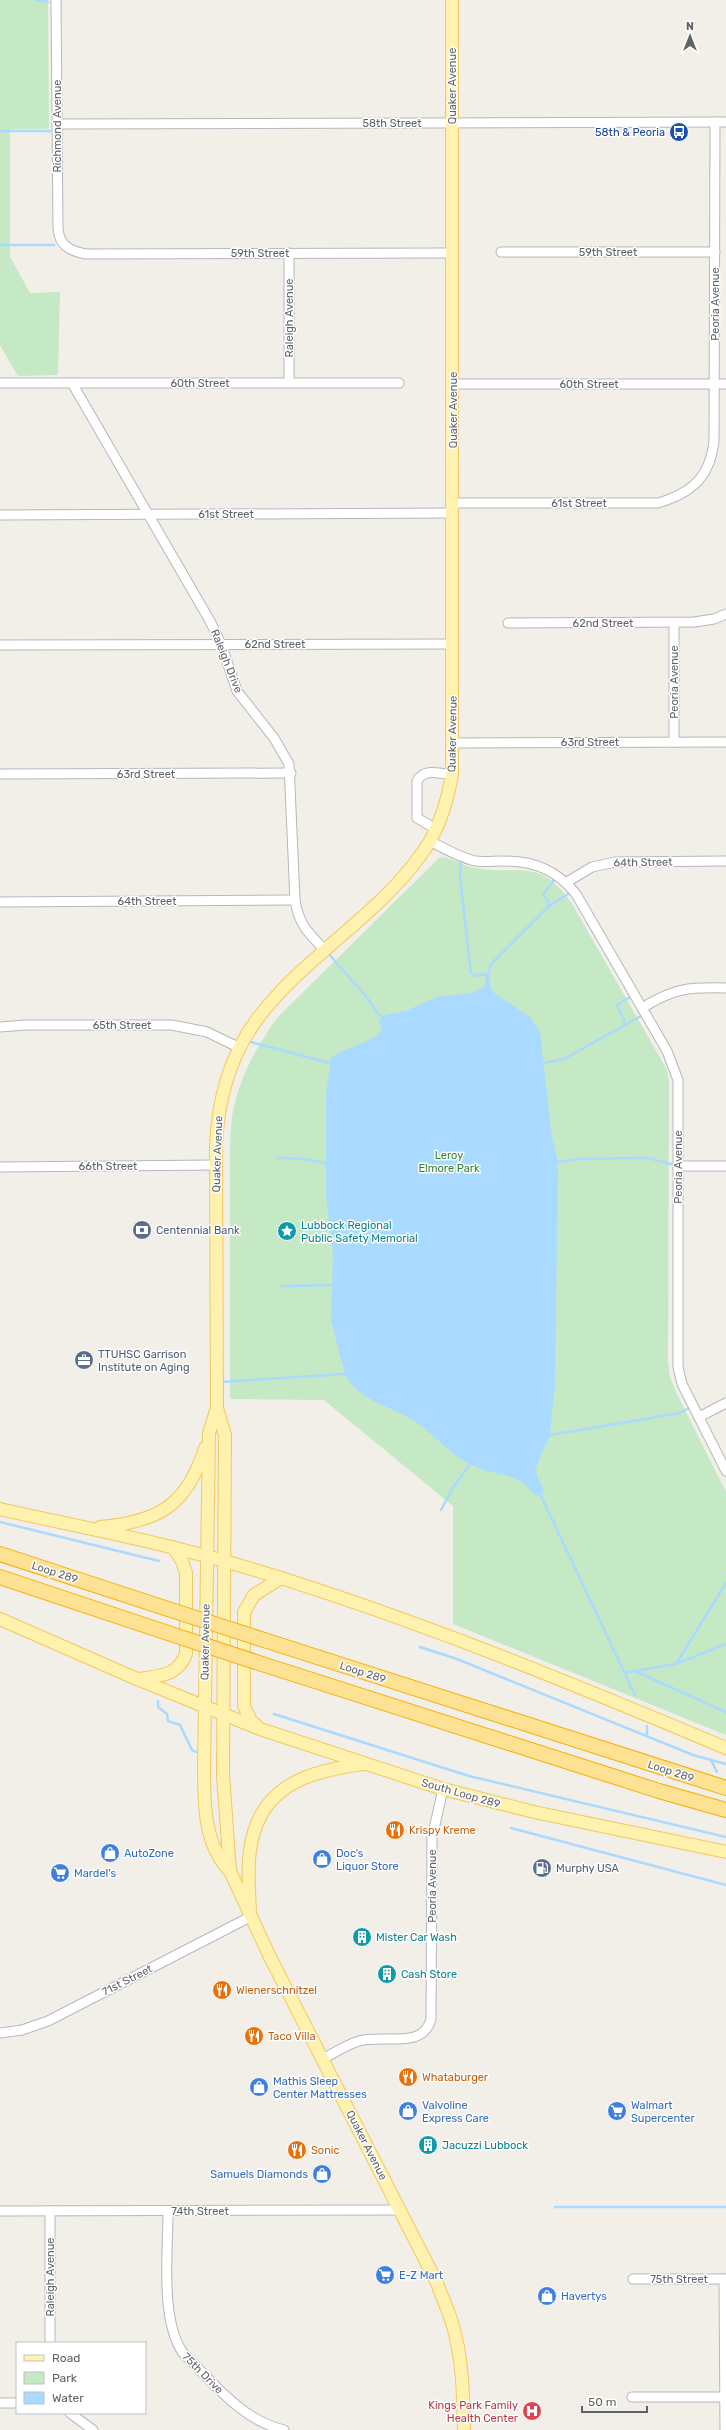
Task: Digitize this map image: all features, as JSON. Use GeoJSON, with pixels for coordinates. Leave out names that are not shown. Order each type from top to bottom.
{"type":"FeatureCollection","features":[{"type":"Feature","properties":{"kind":"highway","name":"Loop 289"},"geometry":{"type":"LineString","coordinates":[[0,1554],[726,1788]]}},
{"type":"Feature","properties":{"kind":"highway","name":"Loop 289"},"geometry":{"type":"LineString","coordinates":[[0,1578],[262,1664],[659,1791],[726,1810]]}},
{"type":"Feature","properties":{"kind":"main road","name":"Quaker Avenue"},"geometry":{"type":"LineString","coordinates":[[230,1872],[229,1839],[224,1807],[223,1714],[225,1434],[217,1408],[217,1124],[220,1106],[230,1069],[257,1019],[278,994],[407,873],[430,841],[436,829],[442,815],[452,775],[452,0]]}},
{"type":"Feature","properties":{"kind":"main road","name":"Quaker Avenue"},"geometry":{"type":"LineString","coordinates":[[217,1408],[209,1433],[206,1556],[204,1783],[208,1825],[214,1849],[220,1861],[230,1872],[250,1917],[437,2283],[453,2326],[463,2389],[464,2430]]}},
{"type":"Feature","properties":{"kind":"main road"},"geometry":{"type":"LineString","coordinates":[[87,1528],[135,1523],[150,1518],[174,1503],[189,1487],[197,1472],[209,1433]]}},
{"type":"Feature","properties":{"kind":"main road"},"geometry":{"type":"LineString","coordinates":[[0,1509],[173,1547],[282,1578],[468,1642],[726,1748]]}},
{"type":"Feature","properties":{"kind":"main road"},"geometry":{"type":"LineString","coordinates":[[137,1679],[165,1676],[182,1663],[186,1654],[186,1573],[182,1561],[173,1547]]}},
{"type":"Feature","properties":{"kind":"main road"},"geometry":{"type":"LineString","coordinates":[[260,1729],[251,1721],[244,1706],[244,1612],[254,1595],[282,1578]]}},
{"type":"Feature","properties":{"kind":"main road","name":"South Loop 289"},"geometry":{"type":"LineString","coordinates":[[0,1619],[137,1679],[260,1729],[443,1789],[534,1812],[726,1852]]}},
{"type":"Feature","properties":{"kind":"main road"},"geometry":{"type":"LineString","coordinates":[[250,1917],[249,1867],[254,1832],[269,1803],[284,1789],[304,1777],[328,1769],[367,1764]]}},
{"type":"Feature","properties":{"kind":"street","name":"Richmond Avenue"},"geometry":{"type":"LineString","coordinates":[[56,0],[59,236],[61,242],[69,249]]}},
{"type":"Feature","properties":{"kind":"street","name":"Peoria Avenue"},"geometry":{"type":"LineString","coordinates":[[698,481],[712,455],[715,384],[715,122]]}},
{"type":"Feature","properties":{"kind":"street","name":"58th Street"},"geometry":{"type":"LineString","coordinates":[[57,124],[726,122]]}},
{"type":"Feature","properties":{"kind":"street","name":"59th Street"},"geometry":{"type":"LineString","coordinates":[[69,249],[86,254],[452,253]]}},
{"type":"Feature","properties":{"kind":"street","name":"59th Street"},"geometry":{"type":"LineString","coordinates":[[502,252],[716,252]]}},
{"type":"Feature","properties":{"kind":"street","name":"Raleigh Avenue"},"geometry":{"type":"LineString","coordinates":[[289,253],[289,382]]}},
{"type":"Feature","properties":{"kind":"street","name":"60th Street"},"geometry":{"type":"LineString","coordinates":[[0,384],[289,382],[399,383]]}},
{"type":"Feature","properties":{"kind":"street","name":"Raleigh Drive"},"geometry":{"type":"LineString","coordinates":[[72,383],[221,644],[237,691],[277,743],[289,764],[291,773],[295,900],[298,918],[306,931],[325,950]]}},
{"type":"Feature","properties":{"kind":"street","name":"60th Street"},"geometry":{"type":"LineString","coordinates":[[453,384],[726,384]]}},
{"type":"Feature","properties":{"kind":"street","name":"61st Street"},"geometry":{"type":"LineString","coordinates":[[0,515],[147,514],[658,503],[687,492],[698,481]]}},
{"type":"Feature","properties":{"kind":"street","name":"62nd Street"},"geometry":{"type":"LineString","coordinates":[[508,623],[674,623],[714,619],[726,614]]}},
{"type":"Feature","properties":{"kind":"street","name":"Peoria Avenue"},"geometry":{"type":"LineString","coordinates":[[674,623],[674,742]]}},
{"type":"Feature","properties":{"kind":"street","name":"62nd Street"},"geometry":{"type":"LineString","coordinates":[[0,645],[453,644]]}},
{"type":"Feature","properties":{"kind":"street","name":"63rd Street"},"geometry":{"type":"LineString","coordinates":[[453,742],[726,742]]}},
{"type":"Feature","properties":{"kind":"street"},"geometry":{"type":"LineString","coordinates":[[436,829],[417,818],[417,780],[420,776],[427,772],[452,775]]}},
{"type":"Feature","properties":{"kind":"street","name":"63rd Street"},"geometry":{"type":"LineString","coordinates":[[0,774],[291,773]]}},
{"type":"Feature","properties":{"kind":"street"},"geometry":{"type":"LineString","coordinates":[[430,841],[471,860],[532,864],[544,868],[567,882]]}},
{"type":"Feature","properties":{"kind":"street","name":"64th Street"},"geometry":{"type":"LineString","coordinates":[[567,882],[592,867],[615,862],[726,861]]}},
{"type":"Feature","properties":{"kind":"street","name":"Peoria Avenue"},"geometry":{"type":"LineString","coordinates":[[567,882],[576,894],[642,1008],[676,1071],[678,1080],[678,1367],[682,1384],[726,1472]]}},
{"type":"Feature","properties":{"kind":"street","name":"64th Street"},"geometry":{"type":"LineString","coordinates":[[0,902],[295,900]]}},
{"type":"Feature","properties":{"kind":"street"},"geometry":{"type":"LineString","coordinates":[[642,1008],[658,998],[681,989],[726,988]]}},
{"type":"Feature","properties":{"kind":"street","name":"65th Street"},"geometry":{"type":"LineString","coordinates":[[0,1027],[25,1025],[172,1024],[207,1032],[240,1048]]}},
{"type":"Feature","properties":{"kind":"street","name":"66th Street"},"geometry":{"type":"LineString","coordinates":[[0,1167],[216,1165]]}},
{"type":"Feature","properties":{"kind":"street"},"geometry":{"type":"LineString","coordinates":[[678,1166],[726,1166]]}},
{"type":"Feature","properties":{"kind":"street"},"geometry":{"type":"LineString","coordinates":[[699,1417],[726,1403]]}},
{"type":"Feature","properties":{"kind":"street","name":"Peoria Avenue"},"geometry":{"type":"LineString","coordinates":[[323,2059],[358,2041],[418,2037],[426,2032],[431,2019],[432,1838],[443,1789]]}},
{"type":"Feature","properties":{"kind":"street","name":"71st Street"},"geometry":{"type":"LineString","coordinates":[[0,2033],[22,2030],[48,2021],[250,1917]]}},
{"type":"Feature","properties":{"kind":"street","name":"74th Street"},"geometry":{"type":"LineString","coordinates":[[0,2211],[168,2212],[401,2210]]}},
{"type":"Feature","properties":{"kind":"street","name":"Raleigh Avenue"},"geometry":{"type":"LineString","coordinates":[[50,2211],[50,2342]]}},
{"type":"Feature","properties":{"kind":"street","name":"75th Drive"},"geometry":{"type":"LineString","coordinates":[[168,2212],[169,2320],[176,2343],[183,2353],[243,2411],[265,2424],[284,2430]]}},
{"type":"Feature","properties":{"kind":"street","name":"75th Street"},"geometry":{"type":"LineString","coordinates":[[633,2279],[725,2279]]}},
{"type":"Feature","properties":{"kind":"street"},"geometry":{"type":"LineString","coordinates":[[725,2279],[725,2430]]}},
{"type":"Feature","properties":{"kind":"street"},"geometry":{"type":"LineString","coordinates":[[632,2397],[725,2397]]}},
{"type":"Feature","properties":{"kind":"street"},"geometry":{"type":"LineString","coordinates":[[0,2403],[16,2403]]}},
{"type":"Feature","properties":{"kind":"street"},"geometry":{"type":"LineString","coordinates":[[71,2414],[93,2430]]}},
{"type":"Feature","properties":{"kind":"green space"},"geometry":{"type":"Polygon","coordinates":[[[0,0],[48,0],[49,127],[46,129],[10,129],[10,257],[30,293],[60,292],[58,375],[18,376],[0,345],[0,0]]]}},
{"type":"Feature","properties":{"kind":"green space","name":"Leroy Elmore Park"},"geometry":{"type":"Polygon","coordinates":[[[440,857],[449,858],[475,868],[528,871],[538,873],[549,878],[571,902],[667,1070],[669,1082],[668,1361],[670,1377],[677,1394],[726,1492],[726,1735],[453,1624],[453,1506],[324,1400],[230,1399],[230,1147],[233,1111],[241,1082],[257,1048],[278,1017],[440,857]]]}},
{"type":"Feature","properties":{"kind":"water"},"geometry":{"type":"Polygon","coordinates":[[[489,971],[491,988],[494,993],[530,1017],[540,1032],[552,1138],[558,1162],[555,1385],[550,1435],[536,1467],[537,1476],[544,1490],[541,1496],[535,1495],[528,1487],[514,1478],[484,1470],[466,1462],[407,1416],[367,1397],[358,1391],[345,1374],[331,1321],[333,1255],[326,1195],[326,1095],[331,1058],[366,1042],[378,1034],[382,1030],[379,1022],[382,1016],[408,1010],[437,997],[471,993],[484,987],[486,983],[485,974],[489,971]]]}},
{"type":"Feature","properties":{"kind":"waterway"},"geometry":{"type":"LineString","coordinates":[[36,0],[48,2]]}},
{"type":"Feature","properties":{"kind":"waterway"},"geometry":{"type":"LineString","coordinates":[[0,131],[50,131]]}},
{"type":"Feature","properties":{"kind":"waterway"},"geometry":{"type":"LineString","coordinates":[[0,245],[54,245]]}},
{"type":"Feature","properties":{"kind":"waterway"},"geometry":{"type":"LineString","coordinates":[[461,859],[460,877],[471,973],[476,976],[485,974]]}},
{"type":"Feature","properties":{"kind":"waterway"},"geometry":{"type":"LineString","coordinates":[[548,907],[548,901],[543,895],[556,877]]}},
{"type":"Feature","properties":{"kind":"waterway"},"geometry":{"type":"LineString","coordinates":[[489,971],[491,964],[548,907],[571,892]]}},
{"type":"Feature","properties":{"kind":"waterway"},"geometry":{"type":"LineString","coordinates":[[328,953],[368,999],[378,1014],[382,1016]]}},
{"type":"Feature","properties":{"kind":"waterway"},"geometry":{"type":"LineString","coordinates":[[624,1026],[624,1020],[617,1005],[632,996]]}},
{"type":"Feature","properties":{"kind":"waterway"},"geometry":{"type":"LineString","coordinates":[[543,1063],[564,1059],[643,1015]]}},
{"type":"Feature","properties":{"kind":"waterway"},"geometry":{"type":"LineString","coordinates":[[247,1041],[330,1063]]}},
{"type":"Feature","properties":{"kind":"waterway"},"geometry":{"type":"LineString","coordinates":[[278,1158],[304,1159],[326,1163]]}},
{"type":"Feature","properties":{"kind":"waterway"},"geometry":{"type":"LineString","coordinates":[[558,1162],[579,1159],[648,1158],[675,1165]]}},
{"type":"Feature","properties":{"kind":"waterway"},"geometry":{"type":"LineString","coordinates":[[282,1286],[332,1285]]}},
{"type":"Feature","properties":{"kind":"waterway"},"geometry":{"type":"LineString","coordinates":[[221,1382],[345,1374]]}},
{"type":"Feature","properties":{"kind":"waterway"},"geometry":{"type":"LineString","coordinates":[[550,1435],[680,1413],[691,1407]]}},
{"type":"Feature","properties":{"kind":"waterway"},"geometry":{"type":"LineString","coordinates":[[441,1510],[452,1489],[470,1464]]}},
{"type":"Feature","properties":{"kind":"waterway"},"geometry":{"type":"LineString","coordinates":[[541,1496],[635,1695]]}},
{"type":"Feature","properties":{"kind":"waterway"},"geometry":{"type":"LineString","coordinates":[[0,1522],[159,1561]]}},
{"type":"Feature","properties":{"kind":"waterway"},"geometry":{"type":"LineString","coordinates":[[676,1664],[726,1583]]}},
{"type":"Feature","properties":{"kind":"waterway"},"geometry":{"type":"LineString","coordinates":[[624,1673],[676,1664],[726,1644]]}},
{"type":"Feature","properties":{"kind":"waterway"},"geometry":{"type":"LineString","coordinates":[[420,1647],[457,1659],[693,1755],[726,1764]]}},
{"type":"Feature","properties":{"kind":"waterway"},"geometry":{"type":"LineString","coordinates":[[637,1672],[726,1712]]}},
{"type":"Feature","properties":{"kind":"waterway"},"geometry":{"type":"LineString","coordinates":[[158,1701],[158,1707],[167,1714],[168,1721],[180,1725],[192,1750],[196,1752]]}},
{"type":"Feature","properties":{"kind":"waterway"},"geometry":{"type":"LineString","coordinates":[[274,1714],[469,1776],[726,1837]]}},
{"type":"Feature","properties":{"kind":"waterway"},"geometry":{"type":"LineString","coordinates":[[647,1726],[647,1736]]}},
{"type":"Feature","properties":{"kind":"waterway"},"geometry":{"type":"LineString","coordinates":[[711,1760],[717,1772]]}},
{"type":"Feature","properties":{"kind":"waterway"},"geometry":{"type":"LineString","coordinates":[[511,1828],[726,1885]]}},
{"type":"Feature","properties":{"kind":"waterway"},"geometry":{"type":"LineString","coordinates":[[555,2207],[726,2207]]}},
{"type":"Feature","properties":{"kind":"place","name":"58th & Peoria"},"geometry":{"type":"Point","coordinates":[679,132]}},
{"type":"Feature","properties":{"kind":"place","name":"Centennial Bank"},"geometry":{"type":"Point","coordinates":[142,1230]}},
{"type":"Feature","properties":{"kind":"place","name":"Lubbock Regional Public Safety Memorial"},"geometry":{"type":"Point","coordinates":[287,1231]}},
{"type":"Feature","properties":{"kind":"place","name":"TTUHSC Garrison Institute on Aging"},"geometry":{"type":"Point","coordinates":[84,1360]}},
{"type":"Feature","properties":{"kind":"place","name":"Krispy Kreme"},"geometry":{"type":"Point","coordinates":[395,1830]}},
{"type":"Feature","properties":{"kind":"place","name":"AutoZone"},"geometry":{"type":"Point","coordinates":[110,1853]}},
{"type":"Feature","properties":{"kind":"place","name":"Doc's Liquor Store"},"geometry":{"type":"Point","coordinates":[322,1859]}},
{"type":"Feature","properties":{"kind":"place","name":"Murphy USA"},"geometry":{"type":"Point","coordinates":[542,1868]}},
{"type":"Feature","properties":{"kind":"place","name":"Mardel's"},"geometry":{"type":"Point","coordinates":[60,1873]}},
{"type":"Feature","properties":{"kind":"place","name":"Mister Car Wash"},"geometry":{"type":"Point","coordinates":[362,1937]}},
{"type":"Feature","properties":{"kind":"place","name":"Cash Store"},"geometry":{"type":"Point","coordinates":[387,1974]}},
{"type":"Feature","properties":{"kind":"place","name":"Wienerschnitzel"},"geometry":{"type":"Point","coordinates":[222,1990]}},
{"type":"Feature","properties":{"kind":"place","name":"Taco Villa"},"geometry":{"type":"Point","coordinates":[254,2036]}},
{"type":"Feature","properties":{"kind":"place","name":"Whataburger"},"geometry":{"type":"Point","coordinates":[408,2077]}},
{"type":"Feature","properties":{"kind":"place","name":"Mathis Sleep Center Mattresses"},"geometry":{"type":"Point","coordinates":[259,2087]}},
{"type":"Feature","properties":{"kind":"place","name":"Valvoline Express Care"},"geometry":{"type":"Point","coordinates":[408,2111]}},
{"type":"Feature","properties":{"kind":"place","name":"Walmart Supercenter"},"geometry":{"type":"Point","coordinates":[617,2111]}},
{"type":"Feature","properties":{"kind":"place","name":"Jacuzzi Lubbock"},"geometry":{"type":"Point","coordinates":[428,2145]}},
{"type":"Feature","properties":{"kind":"place","name":"Sonic"},"geometry":{"type":"Point","coordinates":[297,2150]}},
{"type":"Feature","properties":{"kind":"place","name":"Samuels Diamonds"},"geometry":{"type":"Point","coordinates":[322,2174]}},
{"type":"Feature","properties":{"kind":"place","name":"E-Z Mart"},"geometry":{"type":"Point","coordinates":[385,2275]}},
{"type":"Feature","properties":{"kind":"place","name":"Havertys"},"geometry":{"type":"Point","coordinates":[547,2296]}},
{"type":"Feature","properties":{"kind":"place","name":"Kings Park Family Health Center"},"geometry":{"type":"Point","coordinates":[532,2411]}}]}
